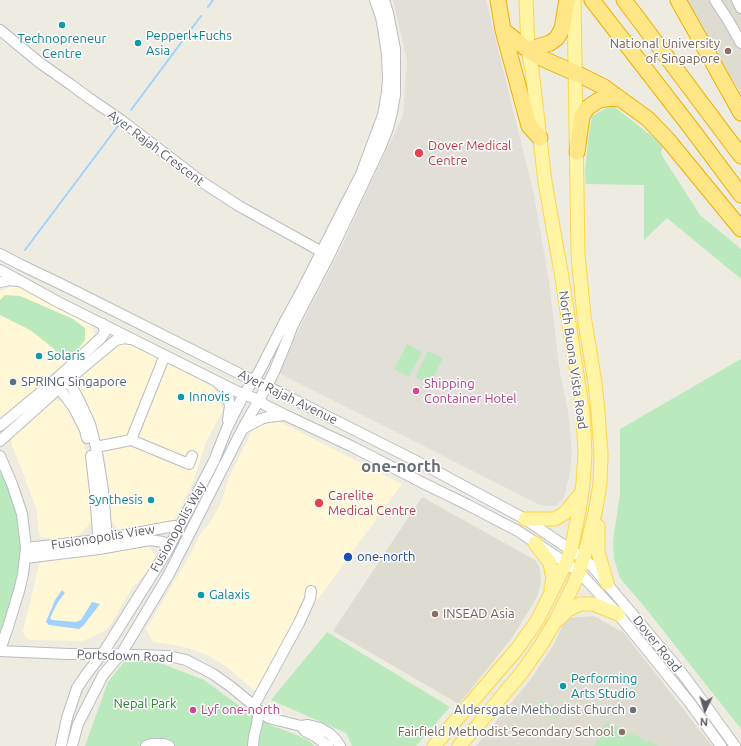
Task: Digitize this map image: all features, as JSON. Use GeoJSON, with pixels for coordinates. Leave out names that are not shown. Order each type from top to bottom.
{"type":"FeatureCollection","features":[{"type":"Feature","properties":{"kind":"highway"},"geometry":{"type":"LineString","coordinates":[[498,0],[503,30],[529,126],[540,138]]}},
{"type":"Feature","properties":{"kind":"highway"},"geometry":{"type":"LineString","coordinates":[[528,50],[550,43],[557,38],[564,22],[567,0]]}},
{"type":"Feature","properties":{"kind":"highway"},"geometry":{"type":"LineString","coordinates":[[592,0],[741,195]]}},
{"type":"Feature","properties":{"kind":"highway"},"geometry":{"type":"LineString","coordinates":[[624,0],[741,156]]}},
{"type":"Feature","properties":{"kind":"highway"},"geometry":{"type":"LineString","coordinates":[[633,0],[642,23]]}},
{"type":"Feature","properties":{"kind":"highway"},"geometry":{"type":"LineString","coordinates":[[678,0],[741,113]]}},
{"type":"Feature","properties":{"kind":"highway"},"geometry":{"type":"LineString","coordinates":[[503,30],[528,50],[541,58],[604,87],[648,119],[668,140],[741,229]]}},
{"type":"Feature","properties":{"kind":"highway"},"geometry":{"type":"LineString","coordinates":[[577,152],[582,116],[587,108],[599,100],[611,98],[620,99]]}},
{"type":"Feature","properties":{"kind":"main road","name":"North Buona Vista Road"},"geometry":{"type":"LineString","coordinates":[[434,746],[517,649],[536,621],[566,563],[571,550],[582,492],[585,454],[583,413],[545,182],[532,70],[528,50],[526,0]]}},
{"type":"Feature","properties":{"kind":"main road","name":"North Buona Vista Road"},"geometry":{"type":"LineString","coordinates":[[459,746],[523,671],[555,622],[584,559],[600,484],[601,454],[598,412],[595,383],[584,316],[578,254],[574,0]]}},
{"type":"Feature","properties":{"kind":"main road"},"geometry":{"type":"LineString","coordinates":[[600,484],[598,552],[606,582]]}},
{"type":"Feature","properties":{"kind":"main road"},"geometry":{"type":"LineString","coordinates":[[525,518],[555,518],[565,513],[582,492]]}},
{"type":"Feature","properties":{"kind":"main road"},"geometry":{"type":"LineString","coordinates":[[535,543],[550,563],[553,579],[551,593]]}},
{"type":"Feature","properties":{"kind":"main road"},"geometry":{"type":"LineString","coordinates":[[555,622],[568,610],[580,604],[594,604],[618,614]]}},
{"type":"Feature","properties":{"kind":"street"},"geometry":{"type":"LineString","coordinates":[[259,400],[274,372],[292,327],[326,253],[353,188],[361,174],[383,115],[388,79],[387,54],[381,17],[375,0]]}},
{"type":"Feature","properties":{"kind":"street"},"geometry":{"type":"LineString","coordinates":[[244,394],[254,380],[326,253],[381,146],[388,128],[392,112],[395,85],[395,49],[384,0]]}},
{"type":"Feature","properties":{"kind":"street"},"geometry":{"type":"LineString","coordinates":[[715,0],[741,43]]}},
{"type":"Feature","properties":{"kind":"street"},"geometry":{"type":"LineString","coordinates":[[737,0],[741,8]]}},
{"type":"Feature","properties":{"kind":"street","name":"Ayer Rajah Crescent"},"geometry":{"type":"LineString","coordinates":[[0,30],[40,63],[120,120],[202,182],[239,206],[326,253]]}},
{"type":"Feature","properties":{"kind":"street","name":"Ayer Rajah Avenue"},"geometry":{"type":"LineString","coordinates":[[0,254],[279,392],[525,518],[571,550]]}},
{"type":"Feature","properties":{"kind":"street","name":"Ayer Rajah Avenue"},"geometry":{"type":"LineString","coordinates":[[0,270],[58,302],[216,381],[259,400],[265,405],[468,505],[518,531],[566,563]]}},
{"type":"Feature","properties":{"kind":"street"},"geometry":{"type":"LineString","coordinates":[[0,282],[9,280],[24,282]]}},
{"type":"Feature","properties":{"kind":"street"},"geometry":{"type":"LineString","coordinates":[[0,426],[53,382],[101,338],[105,332],[103,324]]}},
{"type":"Feature","properties":{"kind":"street"},"geometry":{"type":"LineString","coordinates":[[0,441],[68,380],[116,340],[125,338],[134,340]]}},
{"type":"Feature","properties":{"kind":"street"},"geometry":{"type":"LineString","coordinates":[[131,440],[163,360]]}},
{"type":"Feature","properties":{"kind":"street"},"geometry":{"type":"LineString","coordinates":[[274,372],[274,382],[279,392]]}},
{"type":"Feature","properties":{"kind":"street"},"geometry":{"type":"LineString","coordinates":[[68,380],[90,424],[96,447],[103,490],[103,544]]}},
{"type":"Feature","properties":{"kind":"street"},"geometry":{"type":"LineString","coordinates":[[216,381],[224,389],[229,401],[230,406],[227,428]]}},
{"type":"Feature","properties":{"kind":"street"},"geometry":{"type":"LineString","coordinates":[[59,388],[74,408],[85,430],[93,471],[103,544]]}},
{"type":"Feature","properties":{"kind":"street","name":"Fusionopolis Way"},"geometry":{"type":"LineString","coordinates":[[62,746],[67,718],[77,688],[102,654],[168,551],[214,461],[227,428],[244,394]]}},
{"type":"Feature","properties":{"kind":"street","name":"Fusionopolis Way"},"geometry":{"type":"LineString","coordinates":[[72,746],[78,724],[103,675],[120,654],[169,574],[243,428],[259,400]]}},
{"type":"Feature","properties":{"kind":"street"},"geometry":{"type":"LineString","coordinates":[[243,428],[268,416],[286,415]]}},
{"type":"Feature","properties":{"kind":"street"},"geometry":{"type":"LineString","coordinates":[[96,447],[131,440],[189,464],[192,456]]}},
{"type":"Feature","properties":{"kind":"street"},"geometry":{"type":"LineString","coordinates":[[0,456],[12,484],[22,514],[26,553],[19,591],[0,651]]}},
{"type":"Feature","properties":{"kind":"street","name":"Fusionopolis View"},"geometry":{"type":"LineString","coordinates":[[103,544],[174,526],[179,529]]}},
{"type":"Feature","properties":{"kind":"street","name":"Fusionopolis View"},"geometry":{"type":"LineString","coordinates":[[26,553],[150,540],[163,542],[168,551]]}},
{"type":"Feature","properties":{"kind":"street","name":"Dover Road"},"geometry":{"type":"LineString","coordinates":[[571,550],[592,566],[606,582],[685,678],[735,746]]}},
{"type":"Feature","properties":{"kind":"street","name":"Dover Road"},"geometry":{"type":"LineString","coordinates":[[566,563],[579,572],[618,614],[690,703],[721,746]]}},
{"type":"Feature","properties":{"kind":"street"},"geometry":{"type":"LineString","coordinates":[[253,746],[257,724],[257,700],[299,623],[310,599],[310,591]]}},
{"type":"Feature","properties":{"kind":"street","name":"Portsdown Road"},"geometry":{"type":"LineString","coordinates":[[0,651],[169,656],[186,660],[213,674],[269,718],[302,726],[308,725],[320,728],[330,734],[340,746]]}},
{"type":"Feature","properties":{"kind":"street"},"geometry":{"type":"LineString","coordinates":[[257,724],[269,718]]}},
{"type":"Feature","properties":{"kind":"street","name":"Portsdown Road"},"geometry":{"type":"LineString","coordinates":[[302,726],[305,731],[323,741],[328,746]]}},
{"type":"Feature","properties":{"kind":"street"},"geometry":{"type":"LineString","coordinates":[[146,746],[151,744],[164,744],[169,746]]}},
{"type":"Feature","properties":{"kind":"shaded area"},"geometry":{"type":"Polygon","coordinates":[[[393,0],[486,0],[534,195],[549,281],[560,373],[568,410],[572,451],[570,472],[563,499],[555,506],[540,505],[277,372],[344,242],[403,116],[407,61],[393,0]]]}},
{"type":"Feature","properties":{"kind":"shaded area","name":"National University of Singapore"},"geometry":{"type":"Polygon","coordinates":[[[684,0],[741,0],[741,93],[696,21],[684,0]]]}},
{"type":"Feature","properties":{"kind":"shaded area","name":"Solaris"},"geometry":{"type":"Polygon","coordinates":[[[10,287],[21,287],[85,319],[92,326],[94,334],[89,346],[76,359],[43,379],[25,402],[0,421],[0,291],[10,287]]]}},
{"type":"Feature","properties":{"kind":"shaded area"},"geometry":{"type":"Polygon","coordinates":[[[129,344],[215,388],[223,410],[206,442],[192,485],[173,523],[121,532],[109,519],[106,463],[95,422],[80,390],[84,369],[107,347],[129,344]]]}},
{"type":"Feature","properties":{"kind":"shaded area"},"geometry":{"type":"Polygon","coordinates":[[[52,400],[67,402],[80,432],[87,457],[92,497],[92,522],[77,537],[52,540],[41,536],[38,529],[37,511],[12,446],[12,439],[14,434],[52,400]]]}},
{"type":"Feature","properties":{"kind":"shaded area"},"geometry":{"type":"Polygon","coordinates":[[[274,419],[402,484],[282,648],[255,691],[227,667],[207,655],[188,648],[153,642],[146,629],[190,555],[199,536],[212,520],[222,500],[229,477],[255,425],[274,419]]]}},
{"type":"Feature","properties":{"kind":"shaded area","name":"INSEAD Asia"},"geometry":{"type":"Polygon","coordinates":[[[422,497],[535,560],[540,569],[541,582],[537,597],[512,638],[459,704],[333,631],[422,497]]]}},
{"type":"Feature","properties":{"kind":"shaded area"},"geometry":{"type":"Polygon","coordinates":[[[147,544],[156,556],[148,571],[132,588],[111,624],[104,631],[83,641],[31,640],[26,638],[23,631],[37,572],[39,565],[43,560],[147,544]]]}},
{"type":"Feature","properties":{"kind":"shaded area"},"geometry":{"type":"Polygon","coordinates":[[[594,616],[624,633],[712,746],[476,746],[531,679],[554,644],[566,618],[594,616]]]}},
{"type":"Feature","properties":{"kind":"green space"},"geometry":{"type":"Polygon","coordinates":[[[612,105],[663,145],[661,154],[700,215],[741,249],[741,279],[667,218],[644,240],[644,185],[586,184],[585,173],[592,116],[612,105]]]}},
{"type":"Feature","properties":{"kind":"green space"},"geometry":{"type":"Polygon","coordinates":[[[5,295],[20,296],[73,319],[85,328],[85,340],[75,353],[63,360],[52,347],[30,330],[0,315],[0,300],[5,295]]]}},
{"type":"Feature","properties":{"kind":"green space"},"geometry":{"type":"Polygon","coordinates":[[[407,344],[422,352],[409,377],[394,369],[407,344]]]}},
{"type":"Feature","properties":{"kind":"green space"},"geometry":{"type":"Polygon","coordinates":[[[428,351],[443,358],[430,385],[415,377],[428,351]]]}},
{"type":"Feature","properties":{"kind":"green space"},"geometry":{"type":"Polygon","coordinates":[[[741,359],[741,729],[620,578],[614,559],[613,541],[620,493],[620,429],[741,359]]]}},
{"type":"Feature","properties":{"kind":"green space"},"geometry":{"type":"Polygon","coordinates":[[[0,463],[19,515],[21,551],[17,583],[5,628],[0,631],[0,463]]]}},
{"type":"Feature","properties":{"kind":"green space"},"geometry":{"type":"Polygon","coordinates":[[[327,632],[450,707],[416,746],[352,746],[346,733],[271,700],[327,632]]]}},
{"type":"Feature","properties":{"kind":"green space","name":"Nepal Park"},"geometry":{"type":"Polygon","coordinates":[[[124,662],[158,662],[204,680],[248,712],[270,725],[308,740],[315,746],[85,746],[108,682],[124,662]]]}},
{"type":"Feature","properties":{"kind":"green space"},"geometry":{"type":"Polygon","coordinates":[[[541,700],[561,709],[557,718],[537,709],[541,700]]]}},
{"type":"Feature","properties":{"kind":"green space"},"geometry":{"type":"Polygon","coordinates":[[[606,722],[658,746],[595,746],[606,722]]]}},
{"type":"Feature","properties":{"kind":"water"},"geometry":{"type":"Polygon","coordinates":[[[62,590],[65,593],[58,602],[50,618],[52,620],[76,622],[81,620],[92,602],[100,604],[79,629],[49,625],[46,622],[55,600],[62,590]]]}},
{"type":"Feature","properties":{"kind":"waterway"},"geometry":{"type":"LineString","coordinates":[[208,7],[213,0]]}},
{"type":"Feature","properties":{"kind":"waterway"},"geometry":{"type":"LineString","coordinates":[[131,110],[201,16]]}},
{"type":"Feature","properties":{"kind":"waterway"},"geometry":{"type":"LineString","coordinates":[[25,250],[118,126]]}},
{"type":"Feature","properties":{"kind":"place","name":"Technopreneur Centre"},"geometry":{"type":"Point","coordinates":[62,25]}},
{"type":"Feature","properties":{"kind":"place","name":"Pepperl+Fuchs Asia"},"geometry":{"type":"Point","coordinates":[138,43]}},
{"type":"Feature","properties":{"kind":"place","name":"National University of Singapore"},"geometry":{"type":"Point","coordinates":[728,51]}},
{"type":"Feature","properties":{"kind":"place","name":"Dover Medical Centre"},"geometry":{"type":"Point","coordinates":[419,153]}},
{"type":"Feature","properties":{"kind":"place","name":"Solaris"},"geometry":{"type":"Point","coordinates":[39,356]}},
{"type":"Feature","properties":{"kind":"place","name":"SPRING Singapore"},"geometry":{"type":"Point","coordinates":[13,382]}},
{"type":"Feature","properties":{"kind":"place","name":"Shipping Container Hotel"},"geometry":{"type":"Point","coordinates":[416,391]}},
{"type":"Feature","properties":{"kind":"place","name":"Innovis"},"geometry":{"type":"Point","coordinates":[181,397]}},
{"type":"Feature","properties":{"kind":"place","name":"Synthesis"},"geometry":{"type":"Point","coordinates":[151,500]}},
{"type":"Feature","properties":{"kind":"place","name":"Carelite Medical Centre"},"geometry":{"type":"Point","coordinates":[319,503]}},
{"type":"Feature","properties":{"kind":"place","name":"one-north"},"geometry":{"type":"Point","coordinates":[348,557]}},
{"type":"Feature","properties":{"kind":"place","name":"Galaxis"},"geometry":{"type":"Point","coordinates":[201,595]}},
{"type":"Feature","properties":{"kind":"place","name":"INSEAD Asia"},"geometry":{"type":"Point","coordinates":[435,614]}},
{"type":"Feature","properties":{"kind":"place","name":"Performing Arts Studio"},"geometry":{"type":"Point","coordinates":[563,686]}},
{"type":"Feature","properties":{"kind":"place","name":"Lyf one-north"},"geometry":{"type":"Point","coordinates":[193,710]}},
{"type":"Feature","properties":{"kind":"place","name":"Aldersgate Methodist Church"},"geometry":{"type":"Point","coordinates":[633,710]}},
{"type":"Feature","properties":{"kind":"place","name":"Fairfield Methodist Secondary School"},"geometry":{"type":"Point","coordinates":[622,732]}},
{"type":"Feature","properties":{"kind":"district","name":"one-north"},"geometry":{"type":"Point","coordinates":[401,466]}}]}
